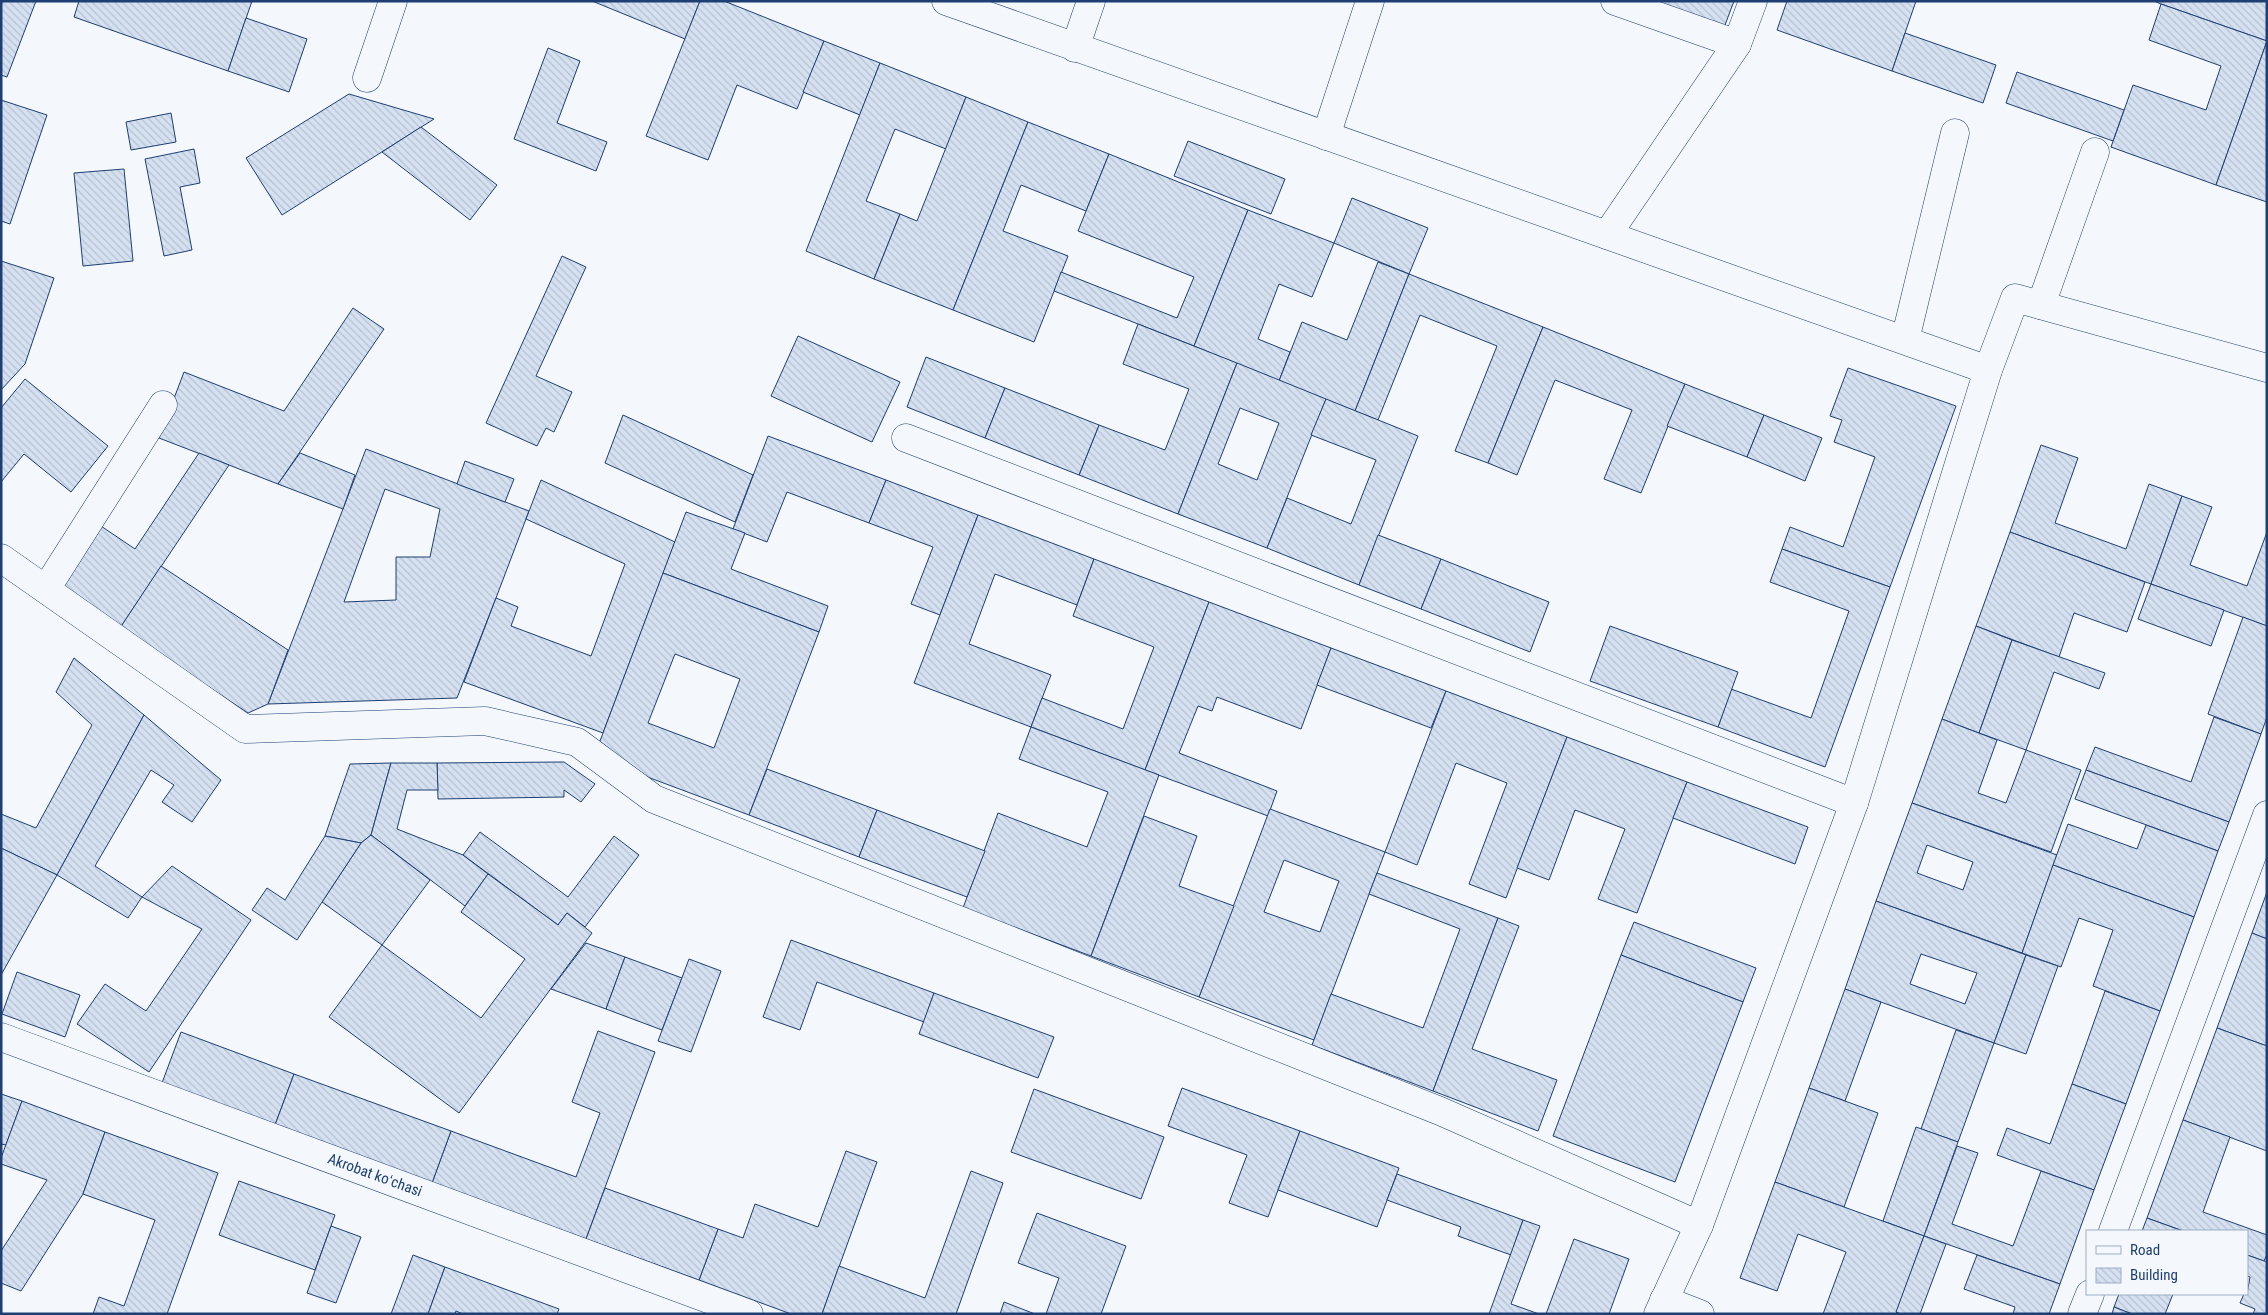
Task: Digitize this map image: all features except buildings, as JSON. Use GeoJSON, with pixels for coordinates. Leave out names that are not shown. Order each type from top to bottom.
{"type":"FeatureCollection","features":[{"type":"Feature","properties":{"kind":"street"},"geometry":{"type":"LineString","coordinates":[[367,78],[393,1]]}},
{"type":"Feature","properties":{"kind":"street"},"geometry":{"type":"LineString","coordinates":[[946,1],[1988,370]]}},
{"type":"Feature","properties":{"kind":"street"},"geometry":{"type":"LineString","coordinates":[[1075,48],[1091,1]]}},
{"type":"Feature","properties":{"kind":"street"},"geometry":{"type":"LineString","coordinates":[[1326,136],[1370,1]]}},
{"type":"Feature","properties":{"kind":"street"},"geometry":{"type":"LineString","coordinates":[[1614,1],[1738,44]]}},
{"type":"Feature","properties":{"kind":"street"},"geometry":{"type":"LineString","coordinates":[[1607,235],[1738,44],[1754,1]]}},
{"type":"Feature","properties":{"kind":"street"},"geometry":{"type":"LineString","coordinates":[[1905,340],[1955,133]]}},
{"type":"Feature","properties":{"kind":"street"},"geometry":{"type":"LineString","coordinates":[[2041,305],[2095,152]]}},
{"type":"Feature","properties":{"kind":"street"},"geometry":{"type":"LineString","coordinates":[[1700,1314],[1661,1307],[1699,1225],[1854,803],[1988,370],[2015,298],[2267,368]]}},
{"type":"Feature","properties":{"kind":"street"},"geometry":{"type":"LineString","coordinates":[[46,589],[164,405]]}},
{"type":"Feature","properties":{"kind":"street"},"geometry":{"type":"LineString","coordinates":[[906,438],[1854,803]]}},
{"type":"Feature","properties":{"kind":"street"},"geometry":{"type":"LineString","coordinates":[[1,558],[245,729],[485,721],[577,742],[654,799],[1440,1111],[1699,1225]]}},
{"type":"Feature","properties":{"kind":"street"},"geometry":{"type":"LineString","coordinates":[[2113,1230],[2267,815]]}},
{"type":"Feature","properties":{"kind":"street","name":"Akrobat koʻchasi"},"geometry":{"type":"LineString","coordinates":[[1,1037],[749,1314]]}},
{"type":"Feature","properties":{"kind":"street"},"geometry":{"type":"LineString","coordinates":[[2082,1314],[2090,1295]]}}]}
